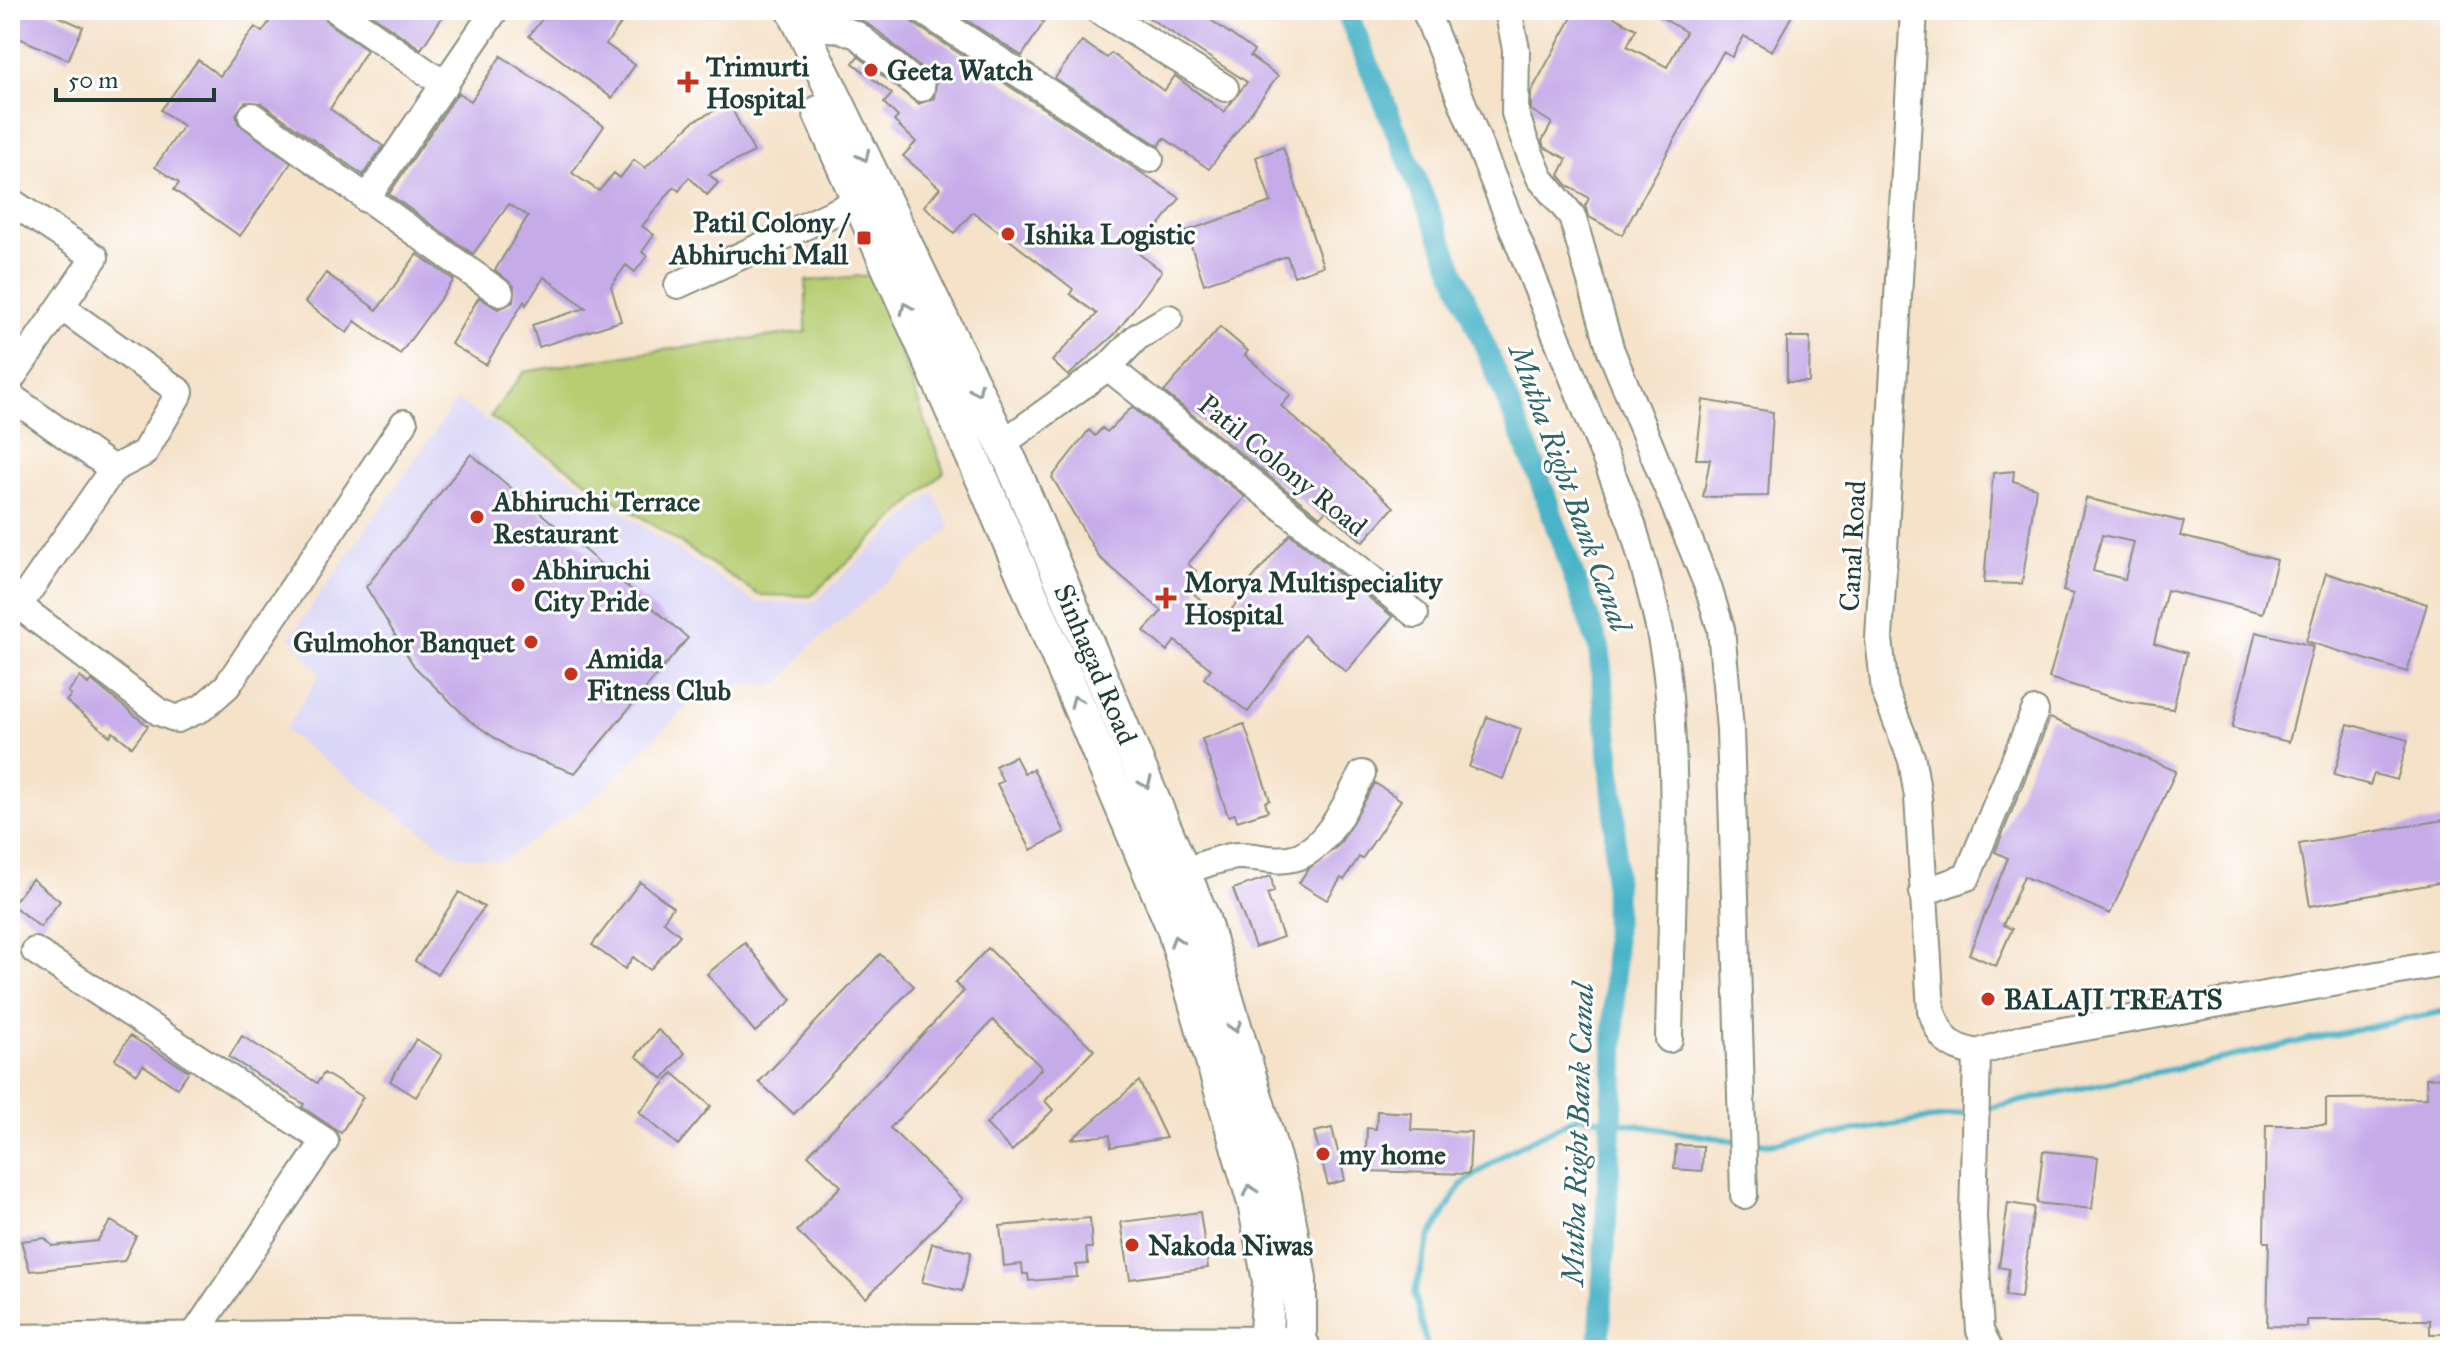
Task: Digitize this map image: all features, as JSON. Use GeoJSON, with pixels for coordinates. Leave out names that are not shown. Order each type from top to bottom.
{"type":"FeatureCollection","features":[{"type":"Feature","properties":{"kind":"highway"},"geometry":{"type":"LineString","coordinates":[[10,1344],[137,1346],[190,1341],[1283,1348]]}},
{"type":"Feature","properties":{"kind":"main road","name":"Sinhagad Road"},"geometry":{"type":"LineString","coordinates":[[772,10],[859,201],[1173,928],[1254,1203],[1283,1348]]}},
{"type":"Feature","properties":{"kind":"main road","name":"Sinhagad Road"},"geometry":{"type":"LineString","coordinates":[[798,18],[1003,443],[1203,918],[1285,1195],[1300,1279],[1283,1348]]}},
{"type":"Feature","properties":{"kind":"street"},"geometry":{"type":"LineString","coordinates":[[337,10],[445,85]]}},
{"type":"Feature","properties":{"kind":"street"},"geometry":{"type":"LineString","coordinates":[[366,199],[495,10]]}},
{"type":"Feature","properties":{"kind":"street"},"geometry":{"type":"LineString","coordinates":[[922,10],[1150,159]]}},
{"type":"Feature","properties":{"kind":"street"},"geometry":{"type":"LineString","coordinates":[[1098,10],[1225,88]]}},
{"type":"Feature","properties":{"kind":"street"},"geometry":{"type":"LineString","coordinates":[[1425,10],[1632,524],[1655,605],[1668,684],[1672,800],[1669,1039]]}},
{"type":"Feature","properties":{"kind":"street"},"geometry":{"type":"LineString","coordinates":[[1508,10],[1516,49],[1515,113],[1540,178],[1572,216],[1611,351],[1707,584],[1721,629],[1730,729],[1744,1195]]}},
{"type":"Feature","properties":{"kind":"street","name":"Canal Road"},"geometry":{"type":"LineString","coordinates":[[1914,10],[1879,639],[1885,691],[1912,760],[1918,797],[1931,1010],[1938,1030],[1951,1047],[1977,1053]]}},
{"type":"Feature","properties":{"kind":"street"},"geometry":{"type":"LineString","coordinates":[[798,18],[857,35],[921,88]]}},
{"type":"Feature","properties":{"kind":"street"},"geometry":{"type":"LineString","coordinates":[[252,116],[500,293]]}},
{"type":"Feature","properties":{"kind":"street"},"geometry":{"type":"LineString","coordinates":[[10,201],[95,257],[10,380]]}},
{"type":"Feature","properties":{"kind":"street"},"geometry":{"type":"LineString","coordinates":[[678,285],[859,201]]}},
{"type":"Feature","properties":{"kind":"street"},"geometry":{"type":"LineString","coordinates":[[61,307],[180,392],[144,453],[113,469],[14,602],[159,712],[177,719],[202,708],[227,686],[404,423]]}},
{"type":"Feature","properties":{"kind":"street"},"geometry":{"type":"LineString","coordinates":[[1003,443],[1108,367],[1137,337],[1169,318]]}},
{"type":"Feature","properties":{"kind":"street","name":"Patil Colony Road"},"geometry":{"type":"LineString","coordinates":[[1108,367],[1415,614]]}},
{"type":"Feature","properties":{"kind":"street"},"geometry":{"type":"LineString","coordinates":[[10,396],[113,469]]}},
{"type":"Feature","properties":{"kind":"street"},"geometry":{"type":"LineString","coordinates":[[1923,892],[1967,877],[2035,711]]}},
{"type":"Feature","properties":{"kind":"street"},"geometry":{"type":"LineString","coordinates":[[1184,871],[1238,856],[1265,860],[1294,858],[1310,850],[1333,825],[1362,774]]}},
{"type":"Feature","properties":{"kind":"street"},"geometry":{"type":"LineString","coordinates":[[35,951],[325,1141],[190,1341]]}},
{"type":"Feature","properties":{"kind":"street"},"geometry":{"type":"LineString","coordinates":[[1980,1344],[1973,1217],[1977,1053],[2024,1038],[2450,962]]}},
{"type":"Feature","properties":{"kind":"shaded area"},"geometry":{"type":"Polygon","coordinates":[[[457,400],[755,602],[814,602],[933,492],[951,528],[811,646],[779,684],[705,687],[604,790],[502,861],[454,855],[285,731],[320,674],[290,637],[457,400]]]}},
{"type":"Feature","properties":{"kind":"green space"},"geometry":{"type":"Polygon","coordinates":[[[872,275],[944,472],[811,596],[759,595],[490,417],[524,372],[631,354],[806,332],[806,281],[872,275]]]}},
{"type":"Feature","properties":{"kind":"building"},"geometry":{"type":"Polygon","coordinates":[[[16,10],[44,10],[83,27],[68,60],[10,34],[16,10]]]}},
{"type":"Feature","properties":{"kind":"building"},"geometry":{"type":"Polygon","coordinates":[[[278,10],[321,10],[328,23],[367,50],[330,109],[383,146],[363,175],[261,103],[245,102],[236,114],[238,123],[291,163],[240,236],[174,190],[179,183],[155,167],[183,126],[161,110],[198,60],[220,76],[255,27],[262,32],[278,10]]]}},
{"type":"Feature","properties":{"kind":"building"},"geometry":{"type":"Polygon","coordinates":[[[365,10],[447,10],[421,49],[365,10]]]}},
{"type":"Feature","properties":{"kind":"building"},"geometry":{"type":"Polygon","coordinates":[[[549,10],[631,10],[606,44],[635,65],[612,98],[529,36],[549,10]]]}},
{"type":"Feature","properties":{"kind":"building"},"geometry":{"type":"Polygon","coordinates":[[[846,10],[906,10],[913,23],[1180,198],[1138,253],[1162,271],[1115,334],[1068,376],[1052,361],[1097,314],[1070,294],[1073,289],[973,212],[954,233],[924,206],[940,188],[903,156],[916,142],[894,121],[898,117],[884,103],[892,94],[853,63],[858,56],[918,104],[934,98],[936,82],[878,31],[846,10]]]}},
{"type":"Feature","properties":{"kind":"building"},"geometry":{"type":"Polygon","coordinates":[[[951,10],[1027,10],[1044,22],[1022,56],[951,10]]]}},
{"type":"Feature","properties":{"kind":"building"},"geometry":{"type":"Polygon","coordinates":[[[1137,10],[1189,10],[1201,18],[1204,15],[1254,51],[1250,56],[1278,76],[1209,169],[1164,138],[1159,146],[1055,78],[1082,41],[1107,58],[1111,53],[1164,91],[1175,76],[1224,112],[1247,82],[1137,10]]]}},
{"type":"Feature","properties":{"kind":"building"},"geometry":{"type":"Polygon","coordinates":[[[1576,10],[1601,10],[1636,29],[1627,46],[1667,67],[1686,32],[1649,10],[1795,10],[1772,51],[1744,36],[1732,57],[1723,52],[1622,235],[1589,217],[1585,206],[1589,198],[1568,186],[1559,175],[1567,159],[1544,147],[1542,141],[1552,123],[1531,110],[1531,92],[1576,10]]]}},
{"type":"Feature","properties":{"kind":"building"},"geometry":{"type":"Polygon","coordinates":[[[501,56],[604,126],[572,173],[599,191],[614,173],[620,178],[634,160],[645,168],[694,121],[729,103],[754,152],[709,174],[718,183],[707,195],[689,177],[679,191],[674,187],[642,226],[654,235],[642,252],[647,256],[635,272],[626,265],[611,286],[621,321],[539,347],[532,325],[586,308],[544,277],[526,305],[524,301],[486,365],[451,344],[479,297],[498,309],[513,302],[514,286],[495,270],[528,216],[509,204],[473,254],[389,194],[455,97],[459,93],[471,101],[501,56]]]}},
{"type":"Feature","properties":{"kind":"building"},"geometry":{"type":"Polygon","coordinates":[[[1283,147],[1323,266],[1294,276],[1287,256],[1204,284],[1186,231],[1271,202],[1256,157],[1283,147]]]}},
{"type":"Feature","properties":{"kind":"building"},"geometry":{"type":"Polygon","coordinates":[[[417,254],[454,280],[400,354],[355,321],[347,333],[305,302],[326,273],[377,310],[417,254]]]}},
{"type":"Feature","properties":{"kind":"building"},"geometry":{"type":"Polygon","coordinates":[[[1220,327],[1248,351],[1245,355],[1291,395],[1281,406],[1394,507],[1363,542],[1326,510],[1320,517],[1164,392],[1220,327]]]}},
{"type":"Feature","properties":{"kind":"building"},"geometry":{"type":"Polygon","coordinates":[[[1787,337],[1810,337],[1809,382],[1787,382],[1787,337]]]}},
{"type":"Feature","properties":{"kind":"building"},"geometry":{"type":"Polygon","coordinates":[[[1703,400],[1773,412],[1768,496],[1703,497],[1710,459],[1696,459],[1703,400]]]}},
{"type":"Feature","properties":{"kind":"building"},"geometry":{"type":"Polygon","coordinates":[[[1132,407],[1245,497],[1188,564],[1196,571],[1188,581],[1198,589],[1194,594],[1223,620],[1248,588],[1246,586],[1290,534],[1393,617],[1346,672],[1304,635],[1248,712],[1204,678],[1211,669],[1175,641],[1167,651],[1144,631],[1162,611],[1099,557],[1052,477],[1089,430],[1095,436],[1102,428],[1107,432],[1132,407]]]}},
{"type":"Feature","properties":{"kind":"building"},"geometry":{"type":"Polygon","coordinates":[[[471,454],[688,638],[575,773],[514,751],[469,720],[414,666],[366,587],[471,454]]]}},
{"type":"Feature","properties":{"kind":"building"},"geometry":{"type":"Polygon","coordinates":[[[2014,471],[2013,481],[2036,488],[2022,584],[1984,583],[1993,473],[2014,471]]]}},
{"type":"Feature","properties":{"kind":"building"},"geometry":{"type":"Polygon","coordinates":[[[2086,498],[2184,522],[2180,536],[2277,560],[2263,613],[2167,590],[2154,643],[2187,653],[2173,709],[2127,702],[2049,678],[2073,594],[2063,591],[2086,498]],[[2102,535],[2093,571],[2125,579],[2134,542],[2102,535]]]}},
{"type":"Feature","properties":{"kind":"building"},"geometry":{"type":"Polygon","coordinates":[[[2326,573],[2427,604],[2407,672],[2306,641],[2326,573]]]}},
{"type":"Feature","properties":{"kind":"building"},"geometry":{"type":"Polygon","coordinates":[[[2256,632],[2313,646],[2289,742],[2232,728],[2256,632]]]}},
{"type":"Feature","properties":{"kind":"building"},"geometry":{"type":"Polygon","coordinates":[[[80,677],[88,684],[91,680],[148,726],[132,747],[113,732],[110,736],[66,701],[71,695],[68,692],[80,677]]]}},
{"type":"Feature","properties":{"kind":"building"},"geometry":{"type":"Polygon","coordinates":[[[1487,717],[1521,729],[1503,779],[1469,767],[1487,717]]]}},
{"type":"Feature","properties":{"kind":"building"},"geometry":{"type":"Polygon","coordinates":[[[2050,718],[2176,771],[2110,914],[2024,876],[2003,925],[2012,929],[1996,966],[1969,954],[2008,858],[1995,852],[2050,718]]]}},
{"type":"Feature","properties":{"kind":"building"},"geometry":{"type":"Polygon","coordinates":[[[1244,724],[1270,800],[1265,802],[1268,811],[1237,821],[1235,814],[1228,816],[1202,739],[1244,724]]]}},
{"type":"Feature","properties":{"kind":"building"},"geometry":{"type":"Polygon","coordinates":[[[2348,724],[2408,740],[2397,780],[2374,774],[2370,785],[2334,775],[2348,724]]]}},
{"type":"Feature","properties":{"kind":"building"},"geometry":{"type":"Polygon","coordinates":[[[1015,756],[1024,773],[1033,769],[1065,832],[1031,850],[997,784],[1003,781],[995,766],[1015,756]]]}},
{"type":"Feature","properties":{"kind":"building"},"geometry":{"type":"Polygon","coordinates":[[[1375,783],[1401,800],[1362,859],[1359,857],[1344,880],[1341,878],[1327,900],[1299,883],[1308,869],[1339,845],[1375,783]]]}},
{"type":"Feature","properties":{"kind":"building"},"geometry":{"type":"Polygon","coordinates":[[[2450,819],[2450,881],[2310,906],[2299,844],[2450,819]]]}},
{"type":"Feature","properties":{"kind":"building"},"geometry":{"type":"Polygon","coordinates":[[[1271,876],[1274,892],[1267,894],[1283,937],[1255,947],[1233,889],[1271,876]]]}},
{"type":"Feature","properties":{"kind":"building"},"geometry":{"type":"Polygon","coordinates":[[[32,879],[60,901],[40,927],[12,905],[32,879]]]}},
{"type":"Feature","properties":{"kind":"building"},"geometry":{"type":"Polygon","coordinates":[[[640,882],[673,907],[663,921],[680,935],[650,970],[633,957],[625,969],[592,945],[640,882]]]}},
{"type":"Feature","properties":{"kind":"building"},"geometry":{"type":"Polygon","coordinates":[[[459,892],[484,907],[437,974],[415,961],[459,892]]]}},
{"type":"Feature","properties":{"kind":"building"},"geometry":{"type":"Polygon","coordinates":[[[745,943],[792,1000],[755,1032],[707,974],[745,943]]]}},
{"type":"Feature","properties":{"kind":"building"},"geometry":{"type":"Polygon","coordinates":[[[988,948],[1094,1050],[1045,1101],[1053,1110],[1012,1151],[986,1124],[1042,1068],[993,1020],[890,1128],[963,1199],[866,1298],[797,1231],[841,1186],[808,1155],[964,991],[955,983],[988,948]]]}},
{"type":"Feature","properties":{"kind":"building"},"geometry":{"type":"Polygon","coordinates":[[[880,954],[914,986],[794,1114],[759,1082],[880,954]]]}},
{"type":"Feature","properties":{"kind":"building"},"geometry":{"type":"Polygon","coordinates":[[[658,1030],[685,1053],[663,1079],[636,1056],[658,1030]]]}},
{"type":"Feature","properties":{"kind":"building"},"geometry":{"type":"Polygon","coordinates":[[[130,1036],[189,1071],[177,1088],[143,1065],[137,1074],[115,1059],[130,1036]]]}},
{"type":"Feature","properties":{"kind":"building"},"geometry":{"type":"Polygon","coordinates":[[[242,1036],[317,1083],[324,1073],[363,1097],[341,1133],[302,1107],[304,1104],[229,1057],[242,1036]]]}},
{"type":"Feature","properties":{"kind":"building"},"geometry":{"type":"Polygon","coordinates":[[[416,1039],[442,1055],[416,1097],[390,1081],[416,1039]]]}},
{"type":"Feature","properties":{"kind":"building"},"geometry":{"type":"Polygon","coordinates":[[[673,1073],[711,1106],[678,1145],[639,1112],[673,1073]]]}},
{"type":"Feature","properties":{"kind":"building"},"geometry":{"type":"Polygon","coordinates":[[[2450,1077],[2450,1334],[2430,1334],[2430,1320],[2307,1320],[2307,1327],[2267,1326],[2269,1242],[2264,1242],[2266,1125],[2326,1125],[2326,1099],[2427,1098],[2426,1078],[2450,1077]]]}},
{"type":"Feature","properties":{"kind":"building"},"geometry":{"type":"Polygon","coordinates":[[[1139,1081],[1166,1138],[1111,1147],[1110,1135],[1072,1139],[1139,1081]]]}},
{"type":"Feature","properties":{"kind":"building"},"geometry":{"type":"Polygon","coordinates":[[[1377,1111],[1412,1113],[1411,1130],[1471,1132],[1469,1174],[1365,1171],[1367,1128],[1376,1129],[1377,1111]]]}},
{"type":"Feature","properties":{"kind":"building"},"geometry":{"type":"Polygon","coordinates":[[[1332,1128],[1345,1180],[1328,1185],[1314,1132],[1332,1128]]]}},
{"type":"Feature","properties":{"kind":"building"},"geometry":{"type":"Polygon","coordinates":[[[1676,1145],[1703,1146],[1702,1171],[1674,1169],[1676,1145]]]}},
{"type":"Feature","properties":{"kind":"building"},"geometry":{"type":"Polygon","coordinates":[[[2043,1151],[2098,1157],[2092,1209],[2037,1203],[2043,1151]]]}},
{"type":"Feature","properties":{"kind":"building"},"geometry":{"type":"Polygon","coordinates":[[[2008,1203],[2034,1207],[2021,1298],[2005,1296],[2009,1269],[1999,1267],[2008,1203]]]}},
{"type":"Feature","properties":{"kind":"building","name":"Nakoda Niwas"},"geometry":{"type":"Polygon","coordinates":[[[1200,1212],[1208,1268],[1130,1279],[1121,1222],[1200,1212]]]}},
{"type":"Feature","properties":{"kind":"building"},"geometry":{"type":"Polygon","coordinates":[[[1090,1218],[1092,1248],[1086,1248],[1088,1264],[1076,1265],[1077,1277],[1029,1281],[1028,1274],[1023,1274],[1022,1264],[1004,1266],[1000,1226],[1090,1218]]]}},
{"type":"Feature","properties":{"kind":"building"},"geometry":{"type":"Polygon","coordinates":[[[111,1221],[136,1236],[124,1261],[30,1271],[21,1241],[45,1238],[52,1246],[97,1241],[111,1221]]]}},
{"type":"Feature","properties":{"kind":"building"},"geometry":{"type":"Polygon","coordinates":[[[932,1243],[971,1252],[962,1291],[922,1282],[932,1243]]]}},
{"type":"Feature","properties":{"kind":"waterway","name":"Mutha Right Bank Canal"},"geometry":{"type":"LineString","coordinates":[[1346,10],[1537,472],[1599,648],[1615,815],[1614,1073],[1599,1350]]}},
{"type":"Feature","properties":{"kind":"waterway"},"geometry":{"type":"LineString","coordinates":[[1984,1109],[2450,1010]]}},
{"type":"Feature","properties":{"kind":"waterway"},"geometry":{"type":"LineString","coordinates":[[1751,1142],[1768,1144],[1969,1113]]}},
{"type":"Feature","properties":{"kind":"waterway"},"geometry":{"type":"LineString","coordinates":[[1428,1350],[1414,1294],[1430,1237],[1461,1185],[1506,1153],[1579,1116],[1736,1141]]}},
{"type":"Feature","properties":{"kind":"place","name":"Geeta Watch"},"geometry":{"type":"Point","coordinates":[871,70]}},
{"type":"Feature","properties":{"kind":"place","name":"Trimurti Hospital"},"geometry":{"type":"Point","coordinates":[688,82]}},
{"type":"Feature","properties":{"kind":"place","name":"Ishika Logistic"},"geometry":{"type":"Point","coordinates":[1008,234]}},
{"type":"Feature","properties":{"kind":"place","name":"Patil Colony / Abhiruchi Mall"},"geometry":{"type":"Point","coordinates":[864,238]}},
{"type":"Feature","properties":{"kind":"place","name":"Abhiruchi Terrace Restaurant"},"geometry":{"type":"Point","coordinates":[477,517]}},
{"type":"Feature","properties":{"kind":"place","name":"Abhiruchi City Pride"},"geometry":{"type":"Point","coordinates":[518,585]}},
{"type":"Feature","properties":{"kind":"place","name":"Morya Multispeciality Hospital"},"geometry":{"type":"Point","coordinates":[1166,598]}},
{"type":"Feature","properties":{"kind":"place","name":"Gulmohor Banquet"},"geometry":{"type":"Point","coordinates":[531,642]}},
{"type":"Feature","properties":{"kind":"place","name":"Amida Fitness Club"},"geometry":{"type":"Point","coordinates":[571,674]}},
{"type":"Feature","properties":{"kind":"place","name":"BALAJI TREATS"},"geometry":{"type":"Point","coordinates":[1988,999]}},
{"type":"Feature","properties":{"kind":"place","name":"my home"},"geometry":{"type":"Point","coordinates":[1323,1154]}},
{"type":"Feature","properties":{"kind":"place","name":"Nakoda Niwas"},"geometry":{"type":"Point","coordinates":[1132,1245]}}]}
